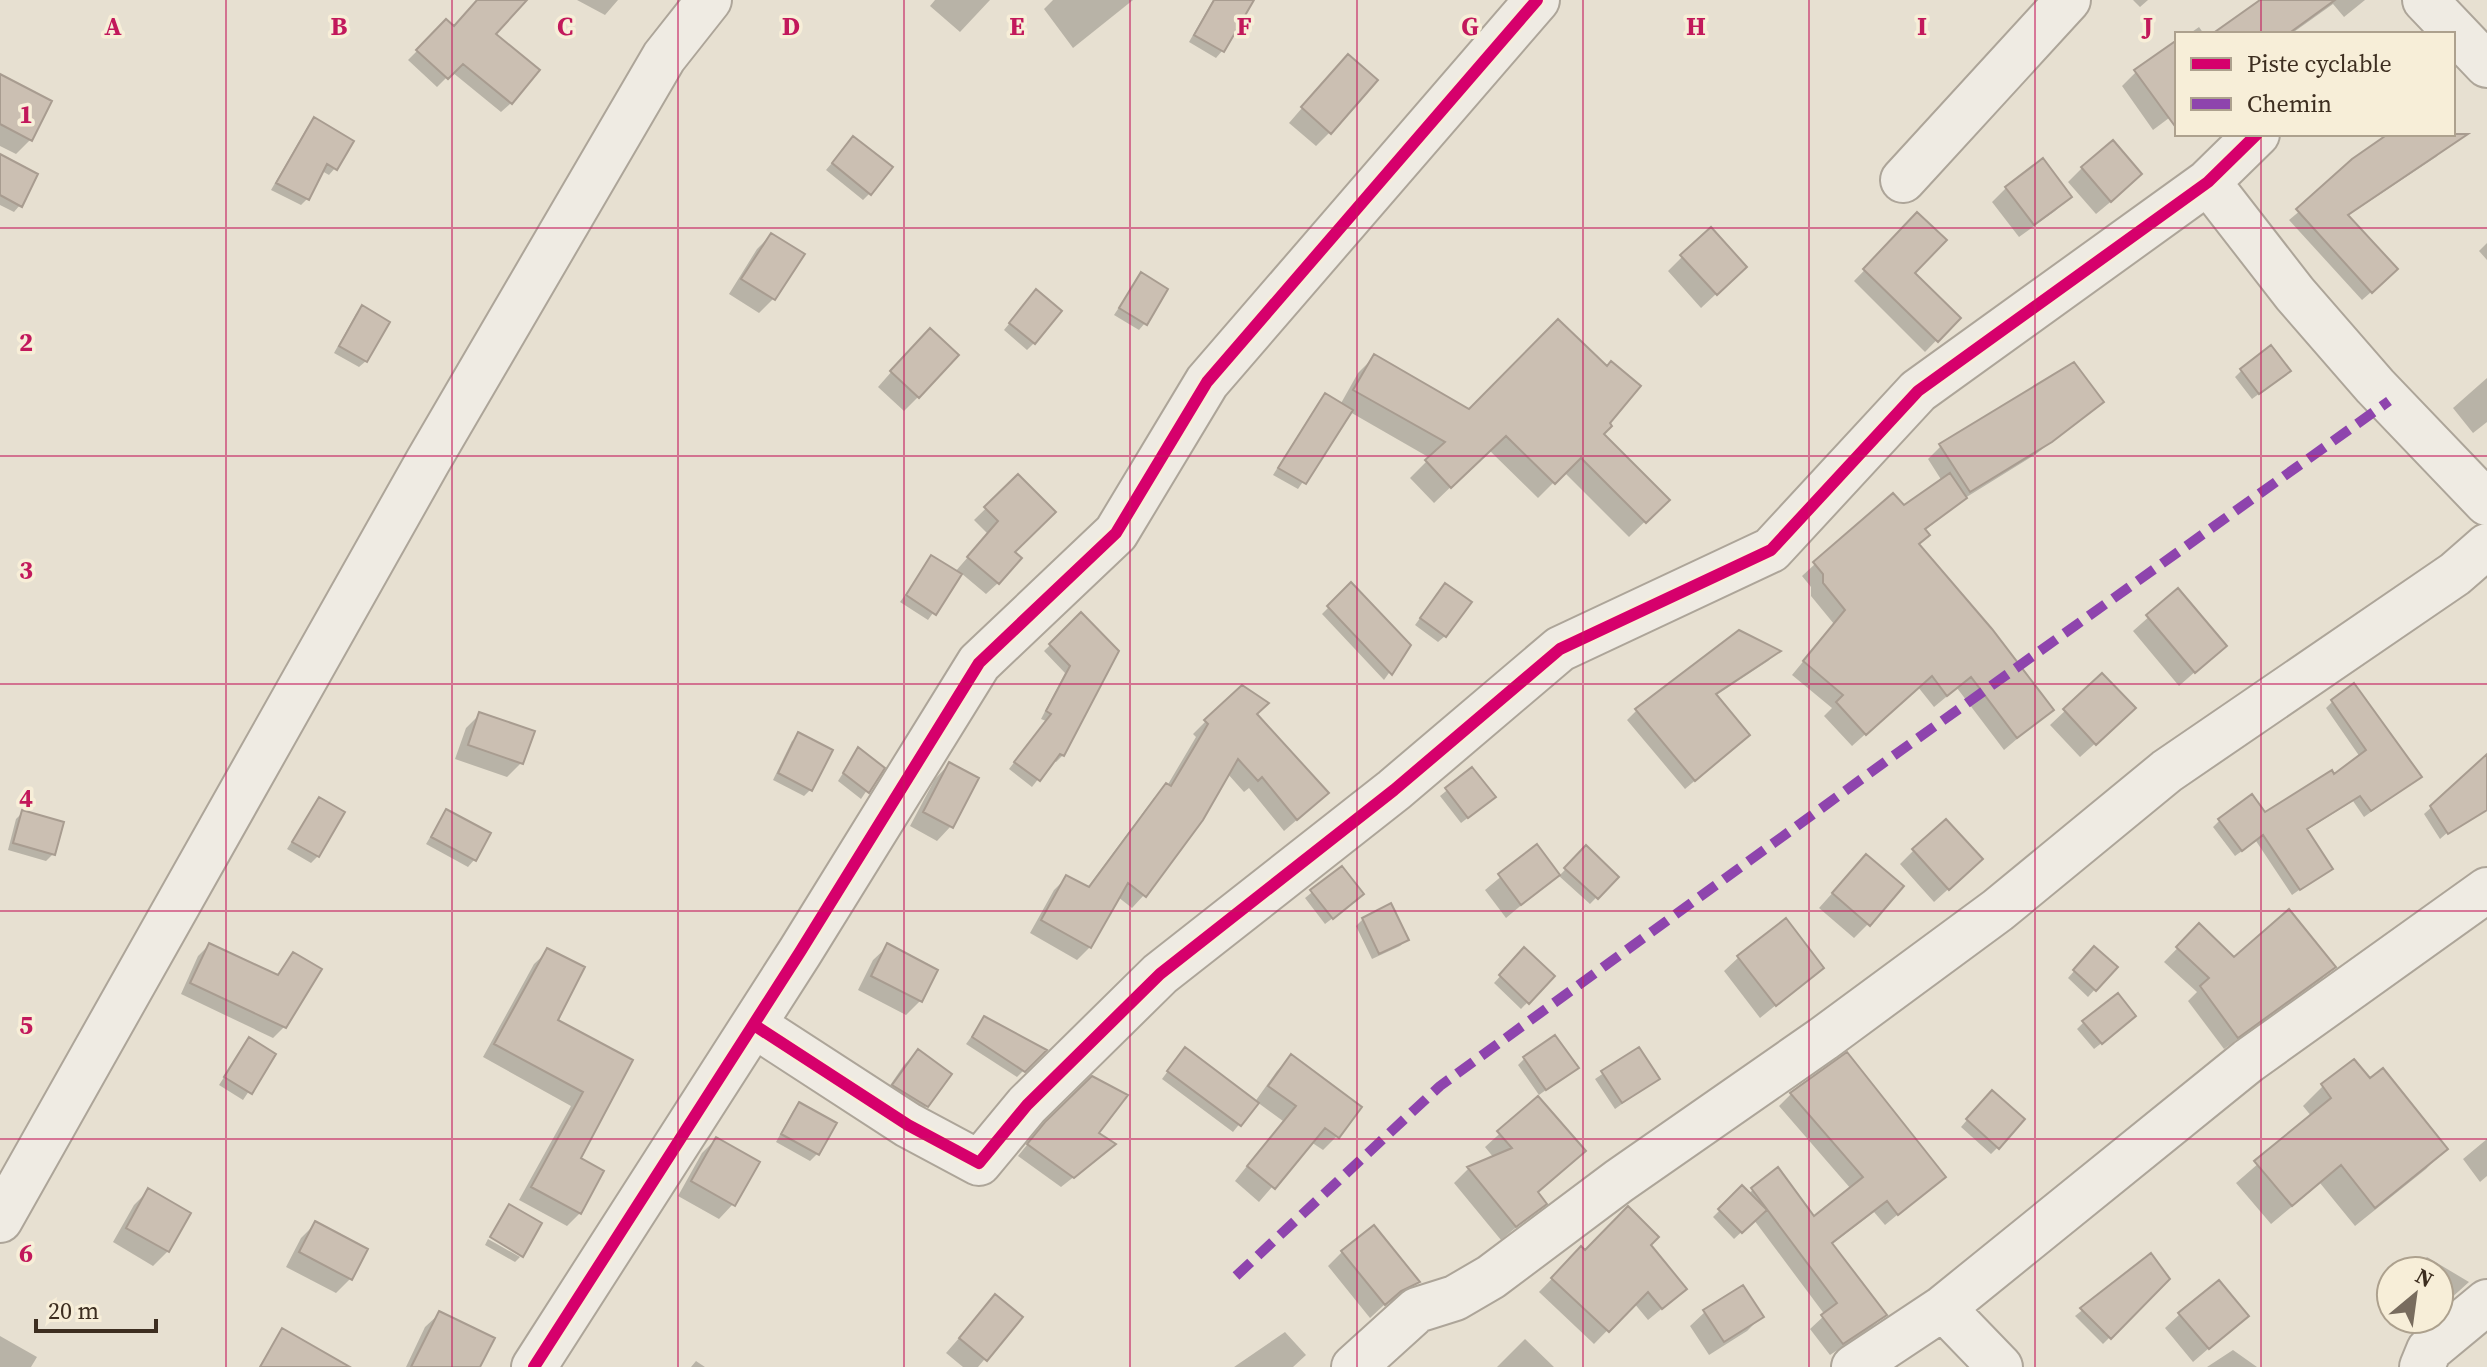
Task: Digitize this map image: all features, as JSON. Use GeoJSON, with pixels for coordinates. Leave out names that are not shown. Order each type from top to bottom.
{"type":"FeatureCollection","features":[{"type":"Feature","properties":{"kind":"street"},"geometry":{"type":"LineString","coordinates":[[0,1220],[428,461],[664,57],[709,0]]}},
{"type":"Feature","properties":{"kind":"street"},"geometry":{"type":"LineString","coordinates":[[534,1367],[754,1025],[979,663],[1116,533],[1207,382],[1537,0]]}},
{"type":"Feature","properties":{"kind":"street"},"geometry":{"type":"LineString","coordinates":[[1903,180],[2068,0]]}},
{"type":"Feature","properties":{"kind":"street"},"geometry":{"type":"LineString","coordinates":[[2425,18],[2443,32]]}},
{"type":"Feature","properties":{"kind":"street"},"geometry":{"type":"LineString","coordinates":[[2455,41],[2487,65]]}},
{"type":"Feature","properties":{"kind":"street"},"geometry":{"type":"LineString","coordinates":[[754,1025],[908,1125],[979,1163],[1027,1105],[1160,974],[1394,790],[1560,649],[1771,550],[1918,391],[2208,182],[2255,136]]}},
{"type":"Feature","properties":{"kind":"street"},"geometry":{"type":"LineString","coordinates":[[2208,182],[2305,306],[2375,386],[2487,503]]}},
{"type":"Feature","properties":{"kind":"street"},"geometry":{"type":"LineString","coordinates":[[1354,1367],[1417,1310],[1455,1298],[1491,1277],[1619,1181],[1823,1039],[1998,910],[2167,771],[2455,574],[2487,546]]}},
{"type":"Feature","properties":{"kind":"street"},"geometry":{"type":"LineString","coordinates":[[1854,1367],[1943,1308],[2248,1061],[2487,890]]}},
{"type":"Feature","properties":{"kind":"street"},"geometry":{"type":"LineString","coordinates":[[2422,1367],[2429,1350],[2487,1302]]}},
{"type":"Feature","properties":{"kind":"street"},"geometry":{"type":"LineString","coordinates":[[1943,1308],[2000,1367]]}},
{"type":"Feature","properties":{"kind":"building"},"geometry":{"type":"Polygon","coordinates":[[[477,0],[527,0],[496,34],[540,70],[512,104],[463,64],[448,79],[416,50],[446,19],[454,26],[477,0]]]}},
{"type":"Feature","properties":{"kind":"building"},"geometry":{"type":"Polygon","coordinates":[[[1214,0],[1254,0],[1224,52],[1194,35],[1214,0]]]}},
{"type":"Feature","properties":{"kind":"building"},"geometry":{"type":"Polygon","coordinates":[[[2260,0],[2335,0],[2291,32],[2215,32],[2260,0]]]}},
{"type":"Feature","properties":{"kind":"building"},"geometry":{"type":"Polygon","coordinates":[[[2175,41],[2175,126],[2134,70],[2175,41]]]}},
{"type":"Feature","properties":{"kind":"building"},"geometry":{"type":"Polygon","coordinates":[[[1348,54],[1378,80],[1331,134],[1301,107],[1348,54]]]}},
{"type":"Feature","properties":{"kind":"building"},"geometry":{"type":"Polygon","coordinates":[[[0,74],[52,101],[32,141],[0,124],[0,74]]]}},
{"type":"Feature","properties":{"kind":"building"},"geometry":{"type":"Polygon","coordinates":[[[314,117],[354,141],[337,170],[327,164],[309,200],[276,183],[314,117]]]}},
{"type":"Feature","properties":{"kind":"building"},"geometry":{"type":"Polygon","coordinates":[[[2468,134],[2348,215],[2398,269],[2372,293],[2296,209],[2352,159],[2385,136],[2468,134]]]}},
{"type":"Feature","properties":{"kind":"building"},"geometry":{"type":"Polygon","coordinates":[[[853,136],[893,167],[871,195],[832,163],[853,136]]]}},
{"type":"Feature","properties":{"kind":"building"},"geometry":{"type":"Polygon","coordinates":[[[2113,140],[2142,174],[2111,202],[2081,167],[2113,140]]]}},
{"type":"Feature","properties":{"kind":"building"},"geometry":{"type":"Polygon","coordinates":[[[0,154],[38,174],[22,207],[0,195],[0,154]]]}},
{"type":"Feature","properties":{"kind":"building"},"geometry":{"type":"Polygon","coordinates":[[[2043,158],[2072,197],[2034,225],[2005,187],[2043,158]]]}},
{"type":"Feature","properties":{"kind":"building"},"geometry":{"type":"Polygon","coordinates":[[[1917,212],[1947,240],[1915,273],[1961,318],[1938,342],[1863,269],[1917,212]]]}},
{"type":"Feature","properties":{"kind":"building"},"geometry":{"type":"Polygon","coordinates":[[[1711,227],[1747,267],[1717,295],[1680,255],[1711,227]]]}},
{"type":"Feature","properties":{"kind":"building"},"geometry":{"type":"Polygon","coordinates":[[[771,233],[805,254],[775,300],[741,279],[771,233]]]}},
{"type":"Feature","properties":{"kind":"building"},"geometry":{"type":"Polygon","coordinates":[[[1141,272],[1168,289],[1147,325],[1119,308],[1141,272]]]}},
{"type":"Feature","properties":{"kind":"building"},"geometry":{"type":"Polygon","coordinates":[[[1036,289],[1062,311],[1035,344],[1009,323],[1036,289]]]}},
{"type":"Feature","properties":{"kind":"building"},"geometry":{"type":"Polygon","coordinates":[[[362,305],[390,322],[367,362],[339,346],[362,305]]]}},
{"type":"Feature","properties":{"kind":"building"},"geometry":{"type":"Polygon","coordinates":[[[1558,319],[1607,366],[1611,361],[1641,386],[1604,434],[1670,500],[1646,523],[1581,458],[1555,484],[1506,436],[1451,488],[1425,460],[1445,442],[1353,390],[1374,354],[1469,409],[1558,319]]]}},
{"type":"Feature","properties":{"kind":"building"},"geometry":{"type":"Polygon","coordinates":[[[930,328],[959,355],[919,398],[890,371],[930,328]]]}},
{"type":"Feature","properties":{"kind":"building"},"geometry":{"type":"Polygon","coordinates":[[[2271,345],[2291,371],[2259,394],[2240,369],[2271,345]]]}},
{"type":"Feature","properties":{"kind":"building"},"geometry":{"type":"Polygon","coordinates":[[[2074,362],[2104,402],[2052,442],[1970,492],[1939,444],[2074,362]]]}},
{"type":"Feature","properties":{"kind":"building"},"geometry":{"type":"Polygon","coordinates":[[[1325,393],[1353,410],[1306,484],[1278,468],[1325,393]]]}},
{"type":"Feature","properties":{"kind":"building"},"geometry":{"type":"Polygon","coordinates":[[[1950,473],[1967,498],[1925,529],[1930,535],[1919,544],[1992,629],[2054,710],[2017,738],[1971,677],[1947,696],[1932,676],[1866,735],[1836,702],[1843,695],[1803,661],[1845,610],[1823,583],[1823,574],[1813,562],[1893,493],[1904,505],[1950,473]]]}},
{"type":"Feature","properties":{"kind":"building"},"geometry":{"type":"Polygon","coordinates":[[[1018,474],[1056,512],[1015,552],[1022,558],[999,584],[967,557],[998,521],[984,507],[1018,474]]]}},
{"type":"Feature","properties":{"kind":"building"},"geometry":{"type":"Polygon","coordinates":[[[931,555],[962,574],[936,615],[906,595],[931,555]]]}},
{"type":"Feature","properties":{"kind":"building"},"geometry":{"type":"Polygon","coordinates":[[[1351,582],[1411,645],[1392,675],[1327,606],[1351,582]]]}},
{"type":"Feature","properties":{"kind":"building"},"geometry":{"type":"Polygon","coordinates":[[[1445,583],[1472,602],[1446,637],[1420,618],[1445,583]]]}},
{"type":"Feature","properties":{"kind":"building"},"geometry":{"type":"Polygon","coordinates":[[[2178,588],[2227,646],[2195,673],[2146,615],[2178,588]]]}},
{"type":"Feature","properties":{"kind":"building"},"geometry":{"type":"Polygon","coordinates":[[[1081,612],[1119,651],[1064,756],[1060,754],[1040,781],[1014,762],[1051,714],[1046,711],[1070,666],[1049,644],[1081,612]]]}},
{"type":"Feature","properties":{"kind":"building"},"geometry":{"type":"Polygon","coordinates":[[[1739,630],[1781,651],[1716,694],[1750,735],[1695,781],[1635,709],[1739,630]]]}},
{"type":"Feature","properties":{"kind":"building"},"geometry":{"type":"Polygon","coordinates":[[[2102,673],[2136,708],[2096,745],[2063,709],[2102,673]]]}},
{"type":"Feature","properties":{"kind":"building"},"geometry":{"type":"Polygon","coordinates":[[[2354,683],[2422,777],[2371,811],[2360,796],[2307,829],[2333,869],[2300,890],[2263,835],[2242,851],[2218,819],[2252,794],[2265,812],[2332,770],[2334,774],[2366,750],[2331,700],[2354,683]]]}},
{"type":"Feature","properties":{"kind":"building"},"geometry":{"type":"Polygon","coordinates":[[[1242,685],[1269,703],[1257,714],[1329,793],[1297,820],[1262,777],[1258,781],[1238,759],[1203,820],[1146,897],[1128,883],[1091,948],[1041,920],[1066,875],[1089,887],[1166,783],[1171,786],[1208,724],[1204,720],[1242,685]]]}},
{"type":"Feature","properties":{"kind":"building"},"geometry":{"type":"Polygon","coordinates":[[[479,712],[535,731],[523,764],[468,745],[479,712]]]}},
{"type":"Feature","properties":{"kind":"building"},"geometry":{"type":"Polygon","coordinates":[[[798,732],[833,750],[812,791],[778,773],[798,732]]]}},
{"type":"Feature","properties":{"kind":"building"},"geometry":{"type":"Polygon","coordinates":[[[858,747],[885,768],[869,793],[843,773],[858,747]]]}},
{"type":"Feature","properties":{"kind":"building"},"geometry":{"type":"Polygon","coordinates":[[[2487,754],[2487,810],[2448,834],[2430,806],[2487,754]]]}},
{"type":"Feature","properties":{"kind":"building"},"geometry":{"type":"Polygon","coordinates":[[[949,762],[979,778],[953,828],[923,812],[949,762]]]}},
{"type":"Feature","properties":{"kind":"building"},"geometry":{"type":"Polygon","coordinates":[[[1472,767],[1496,797],[1468,818],[1445,788],[1472,767]]]}},
{"type":"Feature","properties":{"kind":"building"},"geometry":{"type":"Polygon","coordinates":[[[319,797],[345,812],[319,857],[292,842],[319,797]]]}},
{"type":"Feature","properties":{"kind":"building"},"geometry":{"type":"Polygon","coordinates":[[[446,809],[491,833],[476,861],[431,837],[446,809]]]}},
{"type":"Feature","properties":{"kind":"building"},"geometry":{"type":"Polygon","coordinates":[[[22,810],[64,822],[55,855],[13,843],[22,810]]]}},
{"type":"Feature","properties":{"kind":"building"},"geometry":{"type":"Polygon","coordinates":[[[1946,819],[1983,859],[1949,890],[1912,849],[1946,819]]]}},
{"type":"Feature","properties":{"kind":"building"},"geometry":{"type":"Polygon","coordinates":[[[1537,844],[1560,875],[1521,905],[1498,874],[1537,844]]]}},
{"type":"Feature","properties":{"kind":"building"},"geometry":{"type":"Polygon","coordinates":[[[1586,845],[1619,877],[1598,899],[1564,868],[1586,845]]]}},
{"type":"Feature","properties":{"kind":"building"},"geometry":{"type":"Polygon","coordinates":[[[1866,854],[1904,886],[1870,926],[1832,893],[1866,854]]]}},
{"type":"Feature","properties":{"kind":"building"},"geometry":{"type":"Polygon","coordinates":[[[1342,866],[1364,894],[1333,919],[1310,890],[1342,866]]]}},
{"type":"Feature","properties":{"kind":"building"},"geometry":{"type":"Polygon","coordinates":[[[1391,903],[1409,940],[1379,954],[1362,918],[1391,903]]]}},
{"type":"Feature","properties":{"kind":"building"},"geometry":{"type":"Polygon","coordinates":[[[2289,909],[2336,967],[2238,1038],[2200,986],[2209,978],[2176,947],[2199,923],[2234,957],[2289,909]]]}},
{"type":"Feature","properties":{"kind":"building"},"geometry":{"type":"Polygon","coordinates":[[[1786,918],[1824,968],[1776,1006],[1737,956],[1786,918]]]}},
{"type":"Feature","properties":{"kind":"building"},"geometry":{"type":"Polygon","coordinates":[[[209,943],[278,975],[293,952],[322,969],[286,1028],[190,983],[209,943]]]}},
{"type":"Feature","properties":{"kind":"building"},"geometry":{"type":"Polygon","coordinates":[[[887,943],[938,970],[922,1002],[871,976],[887,943]]]}},
{"type":"Feature","properties":{"kind":"building"},"geometry":{"type":"Polygon","coordinates":[[[2094,946],[2118,967],[2096,991],[2073,970],[2094,946]]]}},
{"type":"Feature","properties":{"kind":"building"},"geometry":{"type":"Polygon","coordinates":[[[1524,947],[1555,976],[1529,1004],[1499,975],[1524,947]]]}},
{"type":"Feature","properties":{"kind":"building"},"geometry":{"type":"Polygon","coordinates":[[[547,948],[585,967],[558,1020],[633,1060],[581,1158],[604,1171],[581,1214],[531,1187],[583,1092],[494,1044],[547,948]]]}},
{"type":"Feature","properties":{"kind":"building"},"geometry":{"type":"Polygon","coordinates":[[[2118,993],[2136,1016],[2102,1044],[2082,1021],[2118,993]]]}},
{"type":"Feature","properties":{"kind":"building"},"geometry":{"type":"Polygon","coordinates":[[[984,1016],[1047,1050],[1025,1072],[972,1037],[984,1016]]]}},
{"type":"Feature","properties":{"kind":"building"},"geometry":{"type":"Polygon","coordinates":[[[1555,1035],[1579,1068],[1546,1090],[1523,1057],[1555,1035]]]}},
{"type":"Feature","properties":{"kind":"building"},"geometry":{"type":"Polygon","coordinates":[[[249,1037],[276,1054],[252,1094],[224,1077],[249,1037]]]}},
{"type":"Feature","properties":{"kind":"building"},"geometry":{"type":"Polygon","coordinates":[[[1185,1047],[1259,1103],[1241,1126],[1167,1071],[1185,1047]]]}},
{"type":"Feature","properties":{"kind":"building"},"geometry":{"type":"Polygon","coordinates":[[[1639,1047],[1660,1079],[1622,1103],[1601,1071],[1639,1047]]]}},
{"type":"Feature","properties":{"kind":"building"},"geometry":{"type":"Polygon","coordinates":[[[918,1049],[952,1074],[928,1107],[892,1085],[918,1049]]]}},
{"type":"Feature","properties":{"kind":"building"},"geometry":{"type":"Polygon","coordinates":[[[1847,1052],[1946,1177],[1898,1215],[1887,1201],[1832,1243],[1887,1315],[1843,1344],[1821,1315],[1837,1303],[1751,1188],[1778,1167],[1814,1216],[1863,1177],[1790,1093],[1847,1052]]]}},
{"type":"Feature","properties":{"kind":"building"},"geometry":{"type":"Polygon","coordinates":[[[1291,1054],[1362,1107],[1339,1138],[1325,1128],[1275,1189],[1247,1166],[1296,1106],[1268,1086],[1291,1054]]]}},
{"type":"Feature","properties":{"kind":"building"},"geometry":{"type":"Polygon","coordinates":[[[2354,1059],[2370,1078],[2383,1068],[2448,1149],[2375,1208],[2341,1165],[2292,1206],[2254,1161],[2331,1098],[2321,1084],[2354,1059]]]}},
{"type":"Feature","properties":{"kind":"building"},"geometry":{"type":"Polygon","coordinates":[[[1092,1076],[1128,1095],[1099,1133],[1116,1144],[1074,1178],[1027,1144],[1092,1076]]]}},
{"type":"Feature","properties":{"kind":"building"},"geometry":{"type":"Polygon","coordinates":[[[1992,1090],[2025,1119],[1999,1149],[1966,1119],[1992,1090]]]}},
{"type":"Feature","properties":{"kind":"building"},"geometry":{"type":"Polygon","coordinates":[[[1538,1096],[1586,1151],[1538,1192],[1547,1204],[1516,1227],[1467,1167],[1512,1148],[1497,1131],[1538,1096]]]}},
{"type":"Feature","properties":{"kind":"building"},"geometry":{"type":"Polygon","coordinates":[[[799,1102],[837,1123],[819,1155],[781,1134],[799,1102]]]}},
{"type":"Feature","properties":{"kind":"building"},"geometry":{"type":"Polygon","coordinates":[[[716,1137],[760,1162],[735,1206],[691,1181],[716,1137]]]}},
{"type":"Feature","properties":{"kind":"building"},"geometry":{"type":"Polygon","coordinates":[[[1742,1185],[1767,1210],[1742,1233],[1718,1209],[1742,1185]]]}},
{"type":"Feature","properties":{"kind":"building"},"geometry":{"type":"Polygon","coordinates":[[[148,1188],[191,1213],[169,1252],[126,1228],[148,1188]]]}},
{"type":"Feature","properties":{"kind":"building"},"geometry":{"type":"Polygon","coordinates":[[[509,1204],[542,1223],[523,1257],[490,1237],[509,1204]]]}},
{"type":"Feature","properties":{"kind":"building"},"geometry":{"type":"Polygon","coordinates":[[[1628,1206],[1659,1237],[1651,1245],[1687,1289],[1662,1309],[1648,1292],[1609,1332],[1551,1278],[1581,1246],[1585,1250],[1628,1206]]]}},
{"type":"Feature","properties":{"kind":"building"},"geometry":{"type":"Polygon","coordinates":[[[315,1221],[368,1249],[352,1280],[299,1252],[315,1221]]]}},
{"type":"Feature","properties":{"kind":"building"},"geometry":{"type":"Polygon","coordinates":[[[1374,1225],[1420,1282],[1401,1291],[1385,1305],[1341,1251],[1374,1225]]]}},
{"type":"Feature","properties":{"kind":"building"},"geometry":{"type":"Polygon","coordinates":[[[2151,1253],[2170,1279],[2111,1339],[2080,1308],[2151,1253]]]}},
{"type":"Feature","properties":{"kind":"building"},"geometry":{"type":"Polygon","coordinates":[[[2219,1280],[2249,1316],[2209,1349],[2178,1313],[2219,1280]]]}},
{"type":"Feature","properties":{"kind":"building"},"geometry":{"type":"Polygon","coordinates":[[[1743,1285],[1764,1317],[1724,1342],[1703,1310],[1743,1285]]]}},
{"type":"Feature","properties":{"kind":"building"},"geometry":{"type":"Polygon","coordinates":[[[995,1294],[1023,1317],[987,1361],[959,1338],[995,1294]]]}},
{"type":"Feature","properties":{"kind":"building"},"geometry":{"type":"Polygon","coordinates":[[[439,1311],[495,1338],[480,1367],[411,1367],[439,1311]]]}},
{"type":"Feature","properties":{"kind":"building"},"geometry":{"type":"Polygon","coordinates":[[[282,1328],[350,1367],[260,1367],[282,1328]]]}},
{"type":"Feature","properties":{"kind":"marked path"},"geometry":{"type":"LineString","coordinates":[[1236,1276],[1440,1086],[2389,401]]}},
{"type":"Feature","properties":{"kind":"cycle path"},"geometry":{"type":"LineString","coordinates":[[534,1367],[800,952],[979,663],[1116,533],[1207,382],[1537,0]]}},
{"type":"Feature","properties":{"kind":"cycle path"},"geometry":{"type":"LineString","coordinates":[[754,1025],[908,1125],[979,1163],[1027,1105],[1160,974],[1394,790],[1560,649],[1771,550],[1918,391],[2208,182],[2255,136]]}}]}
